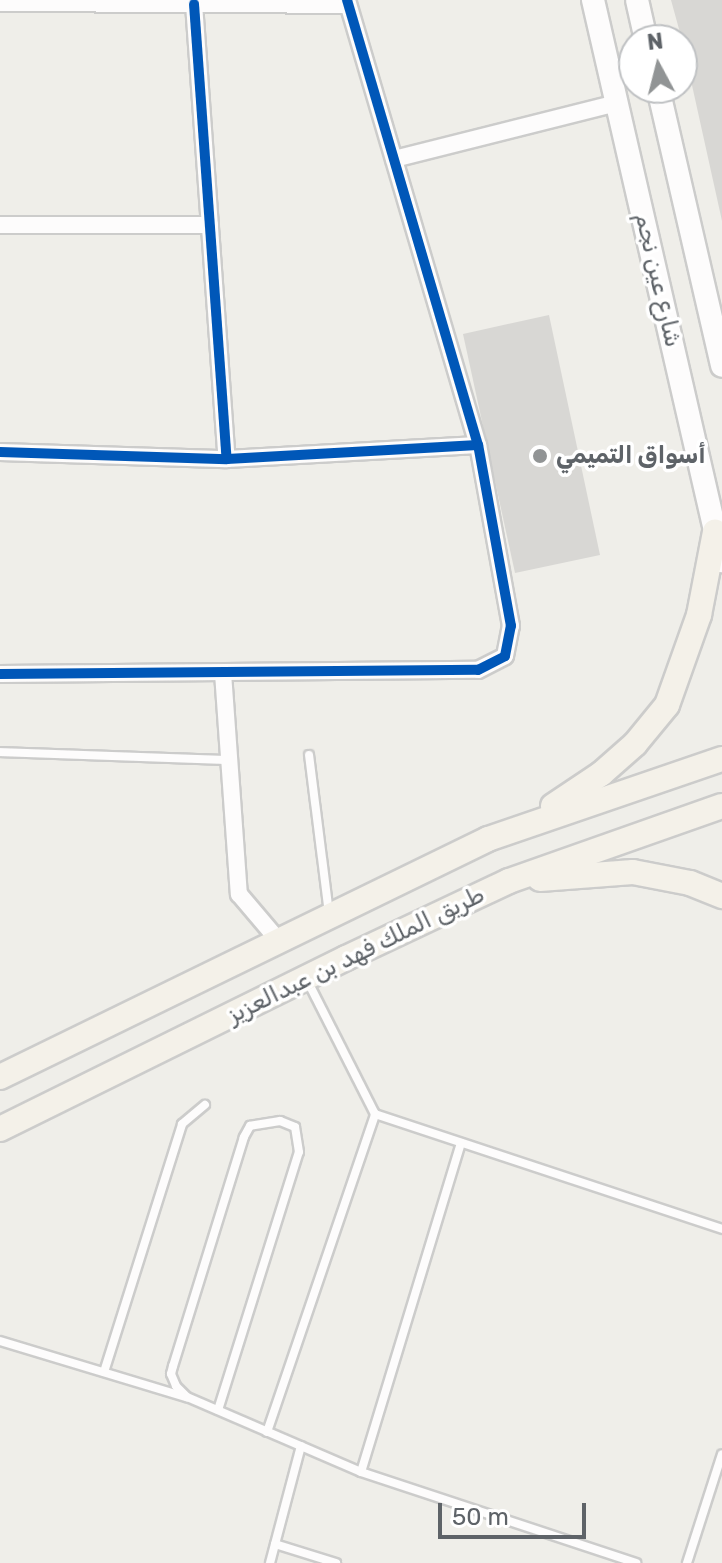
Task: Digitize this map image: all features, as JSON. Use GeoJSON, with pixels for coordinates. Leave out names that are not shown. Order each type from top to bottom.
{"type":"FeatureCollection","features":[{"type":"Feature","properties":{"kind":"main road","name":"شارع عين نجم"},"geometry":{"type":"LineString","coordinates":[[593,0],[722,561]]}},
{"type":"Feature","properties":{"kind":"main road"},"geometry":{"type":"LineString","coordinates":[[637,0],[642,24]]}},
{"type":"Feature","properties":{"kind":"main road","name":"شارع عين نجم"},"geometry":{"type":"LineString","coordinates":[[662,104],[722,366]]}},
{"type":"Feature","properties":{"kind":"main road"},"geometry":{"type":"LineString","coordinates":[[520,827],[601,774],[635,744],[667,705],[699,615],[715,532]]}},
{"type":"Feature","properties":{"kind":"main road","name":"طريق الملك فهد بن عبدالعزيز"},"geometry":{"type":"LineString","coordinates":[[0,1077],[329,915],[520,827],[722,759]]}},
{"type":"Feature","properties":{"kind":"main road","name":"طريق الملك فهد بن عبدالعزيز"},"geometry":{"type":"LineString","coordinates":[[0,1129],[509,881],[722,806]]}},
{"type":"Feature","properties":{"kind":"main road"},"geometry":{"type":"LineString","coordinates":[[509,881],[633,872],[690,883],[722,896]]}},
{"type":"Feature","properties":{"kind":"street"},"geometry":{"type":"LineString","coordinates":[[0,3],[348,2],[478,445],[511,626],[505,656],[478,670],[435,673],[0,674]]}},
{"type":"Feature","properties":{"kind":"street"},"geometry":{"type":"LineString","coordinates":[[194,4],[227,459]]}},
{"type":"Feature","properties":{"kind":"street"},"geometry":{"type":"LineString","coordinates":[[394,159],[617,103]]}},
{"type":"Feature","properties":{"kind":"street"},"geometry":{"type":"LineString","coordinates":[[0,225],[210,225]]}},
{"type":"Feature","properties":{"kind":"street"},"geometry":{"type":"LineString","coordinates":[[0,452],[227,459],[478,445]]}},
{"type":"Feature","properties":{"kind":"street"},"geometry":{"type":"LineString","coordinates":[[223,673],[239,894],[278,940]]}},
{"type":"Feature","properties":{"kind":"lane"},"geometry":{"type":"LineString","coordinates":[[0,752],[229,760]]}},
{"type":"Feature","properties":{"kind":"lane"},"geometry":{"type":"LineString","coordinates":[[309,755],[329,915]]}},
{"type":"Feature","properties":{"kind":"lane"},"geometry":{"type":"LineString","coordinates":[[305,978],[375,1114],[722,1229]]}},
{"type":"Feature","properties":{"kind":"lane"},"geometry":{"type":"LineString","coordinates":[[104,1372],[182,1124],[205,1105]]}},
{"type":"Feature","properties":{"kind":"lane"},"geometry":{"type":"LineString","coordinates":[[267,1432],[375,1114]]}},
{"type":"Feature","properties":{"kind":"lane"},"geometry":{"type":"LineString","coordinates":[[187,1397],[171,1374],[244,1137],[250,1126],[262,1121],[291,1123],[297,1131],[299,1152],[218,1410]]}},
{"type":"Feature","properties":{"kind":"lane"},"geometry":{"type":"LineString","coordinates":[[361,1472],[461,1143]]}},
{"type":"Feature","properties":{"kind":"lane"},"geometry":{"type":"LineString","coordinates":[[0,1341],[187,1397],[361,1472],[636,1563]]}},
{"type":"Feature","properties":{"kind":"lane"},"geometry":{"type":"LineString","coordinates":[[270,1563],[301,1446]]}},
{"type":"Feature","properties":{"kind":"lane"},"geometry":{"type":"LineString","coordinates":[[687,1563],[722,1454]]}},
{"type":"Feature","properties":{"kind":"lane"},"geometry":{"type":"LineString","coordinates":[[275,1544],[303,1558],[336,1563]]}},
{"type":"Feature","properties":{"kind":"building"},"geometry":{"type":"Polygon","coordinates":[[[671,0],[722,0],[722,221],[696,104],[698,24],[678,24],[671,0]]]}},
{"type":"Feature","properties":{"kind":"building"},"geometry":{"type":"Polygon","coordinates":[[[549,315],[600,555],[515,573],[463,334],[549,315]]]}},
{"type":"Feature","properties":{"kind":"cycle path"},"geometry":{"type":"LineString","coordinates":[[0,452],[227,459],[478,445],[347,0]]}},
{"type":"Feature","properties":{"kind":"cycle path"},"geometry":{"type":"LineString","coordinates":[[194,4],[227,459]]}},
{"type":"Feature","properties":{"kind":"cycle path"},"geometry":{"type":"LineString","coordinates":[[0,674],[478,670],[505,656],[511,626],[478,445]]}},
{"type":"Feature","properties":{"kind":"place","name":"أسواق التميمي"},"geometry":{"type":"Point","coordinates":[540,456]}}]}
